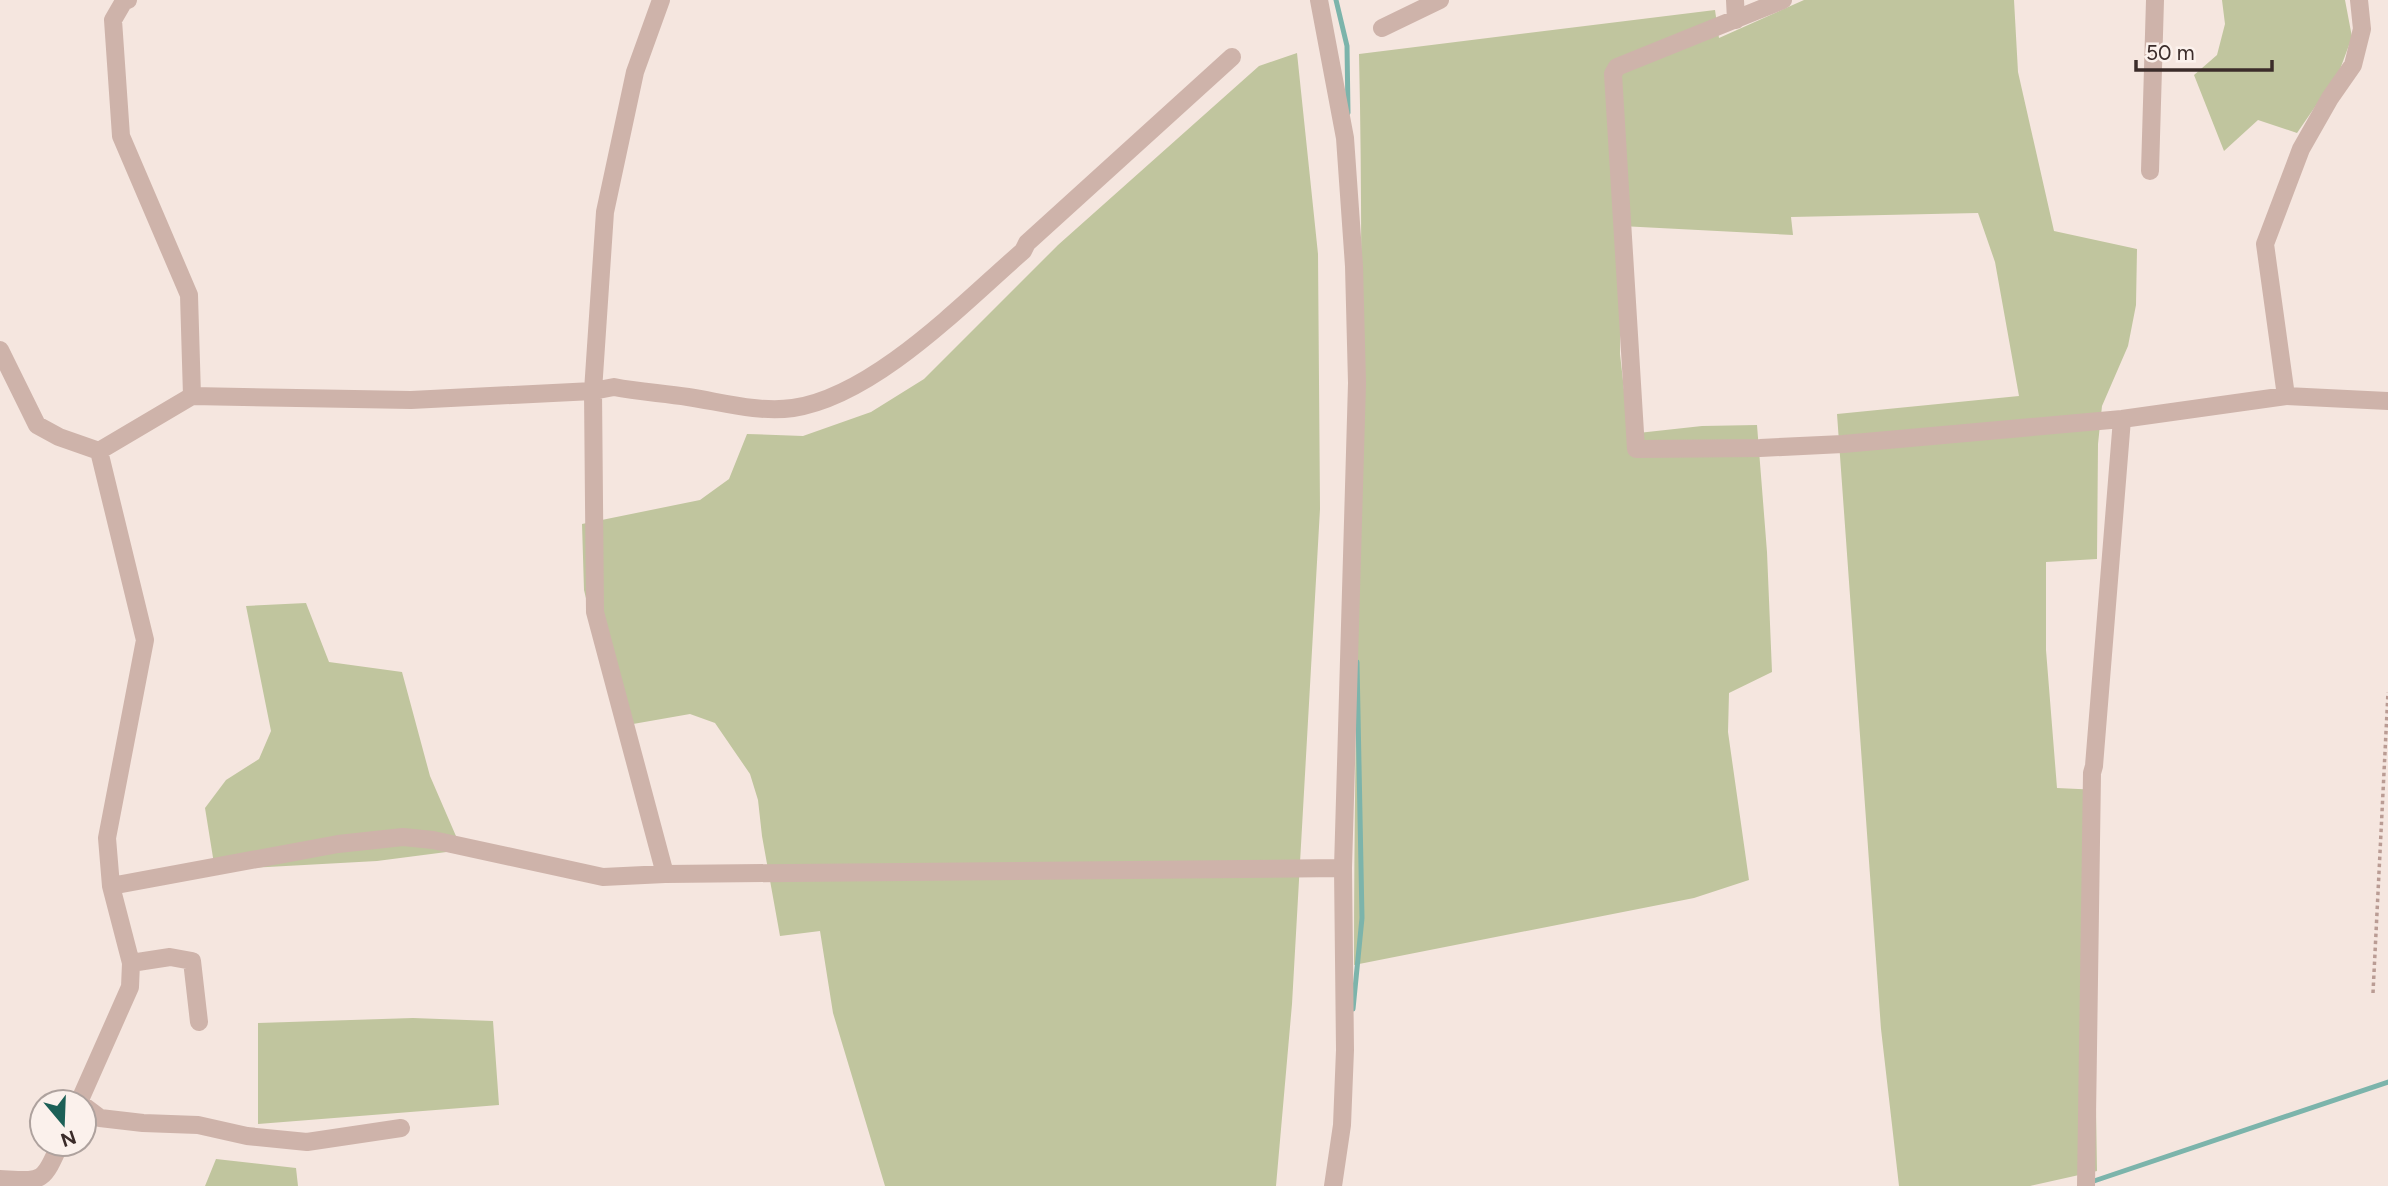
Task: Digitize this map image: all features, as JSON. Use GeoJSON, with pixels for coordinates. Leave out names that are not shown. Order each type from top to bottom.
{"type":"FeatureCollection","features":[{"type":"Feature","properties":{"kind":"street"},"geometry":{"type":"LineString","coordinates":[[128,0],[124,1],[113,20],[121,136],[189,295],[192,396]]}},
{"type":"Feature","properties":{"kind":"street"},"geometry":{"type":"LineString","coordinates":[[662,0],[635,72],[605,212],[593,391],[595,612],[666,874]]}},
{"type":"Feature","properties":{"kind":"street"},"geometry":{"type":"LineString","coordinates":[[1320,0],[1345,138],[1354,266],[1357,383],[1343,868],[1345,1050],[1342,1125],[1333,1186]]}},
{"type":"Feature","properties":{"kind":"street"},"geometry":{"type":"LineString","coordinates":[[1382,28],[1440,0]]}},
{"type":"Feature","properties":{"kind":"street"},"geometry":{"type":"LineString","coordinates":[[1734,0],[1736,20]]}},
{"type":"Feature","properties":{"kind":"street"},"geometry":{"type":"LineString","coordinates":[[1783,0],[1617,67],[1613,74],[1636,449],[1843,444],[2122,419],[2286,396],[2388,401]]}},
{"type":"Feature","properties":{"kind":"street"},"geometry":{"type":"LineString","coordinates":[[2150,171],[2155,0]]}},
{"type":"Feature","properties":{"kind":"street"},"geometry":{"type":"LineString","coordinates":[[2286,396],[2265,244],[2301,149],[2330,98],[2353,65],[2362,29],[2359,0]]}},
{"type":"Feature","properties":{"kind":"street"},"geometry":{"type":"LineString","coordinates":[[0,349],[37,425],[59,437],[99,451],[192,396],[411,400],[593,391],[614,387],[766,408],[793,408],[832,398],[905,353],[1023,251],[1027,243],[1232,57]]}},
{"type":"Feature","properties":{"kind":"street"},"geometry":{"type":"LineString","coordinates":[[2086,1186],[2092,774],[2096,752],[2122,419]]}},
{"type":"Feature","properties":{"kind":"street"},"geometry":{"type":"LineString","coordinates":[[85,1088],[130,987],[131,963],[111,886],[107,838],[145,640],[99,451]]}},
{"type":"Feature","properties":{"kind":"street"},"geometry":{"type":"LineString","coordinates":[[111,886],[338,844],[403,837],[433,840],[603,877],[666,874],[1343,868]]}},
{"type":"Feature","properties":{"kind":"street"},"geometry":{"type":"LineString","coordinates":[[131,963],[170,957],[192,961],[199,1022]]}},
{"type":"Feature","properties":{"kind":"street"},"geometry":{"type":"LineString","coordinates":[[98,1116],[143,1123],[198,1125],[247,1136],[307,1142],[401,1128]]}},
{"type":"Feature","properties":{"kind":"street"},"geometry":{"type":"LineString","coordinates":[[0,1179],[34,1181],[47,1174],[54,1158]]}},
{"type":"Feature","properties":{"kind":"path"},"geometry":{"type":"LineString","coordinates":[[2373,993],[2388,692]]}},
{"type":"Feature","properties":{"kind":"green space"},"geometry":{"type":"Polygon","coordinates":[[[1804,0],[2014,0],[2018,72],[2054,231],[2137,249],[2136,305],[2128,346],[2102,406],[2098,444],[2097,559],[2046,562],[2046,650],[2057,788],[2100,790],[2094,984],[2097,1171],[2030,1186],[1899,1186],[1881,1029],[1837,414],[2019,396],[1995,262],[1978,213],[1791,217],[1793,235],[1621,226],[1620,354],[1629,434],[1702,426],[1757,425],[1767,552],[1772,672],[1729,693],[1728,732],[1749,880],[1694,898],[1354,965],[1361,282],[1359,54],[1715,10],[1719,38],[1804,0]]]}},
{"type":"Feature","properties":{"kind":"green space"},"geometry":{"type":"Polygon","coordinates":[[[2222,0],[2345,0],[2352,37],[2339,72],[2297,133],[2258,120],[2224,151],[2194,75],[2217,55],[2225,24],[2222,0]]]}},
{"type":"Feature","properties":{"kind":"green space"},"geometry":{"type":"Polygon","coordinates":[[[1297,53],[1318,254],[1320,509],[1292,1004],[1276,1186],[885,1186],[833,1013],[820,931],[780,936],[758,800],[750,774],[715,723],[690,714],[633,724],[615,718],[584,590],[582,524],[700,500],[729,479],[747,434],[803,436],[871,412],[924,379],[1058,245],[1259,66],[1297,53]]]}},
{"type":"Feature","properties":{"kind":"green space"},"geometry":{"type":"Polygon","coordinates":[[[306,603],[329,662],[402,672],[430,776],[462,850],[377,861],[215,870],[205,808],[226,780],[259,759],[271,731],[246,606],[306,603]]]}},
{"type":"Feature","properties":{"kind":"green space"},"geometry":{"type":"Polygon","coordinates":[[[413,1018],[493,1021],[499,1105],[258,1124],[258,1023],[413,1018]]]}},
{"type":"Feature","properties":{"kind":"green space"},"geometry":{"type":"Polygon","coordinates":[[[216,1159],[296,1168],[298,1186],[205,1186],[216,1159]]]}},
{"type":"Feature","properties":{"kind":"waterway"},"geometry":{"type":"LineString","coordinates":[[1336,0],[1347,46],[1348,113]]}},
{"type":"Feature","properties":{"kind":"waterway"},"geometry":{"type":"LineString","coordinates":[[1353,1009],[1362,918],[1357,662]]}},
{"type":"Feature","properties":{"kind":"waterway"},"geometry":{"type":"LineString","coordinates":[[2088,1183],[2388,1082]]}}]}
